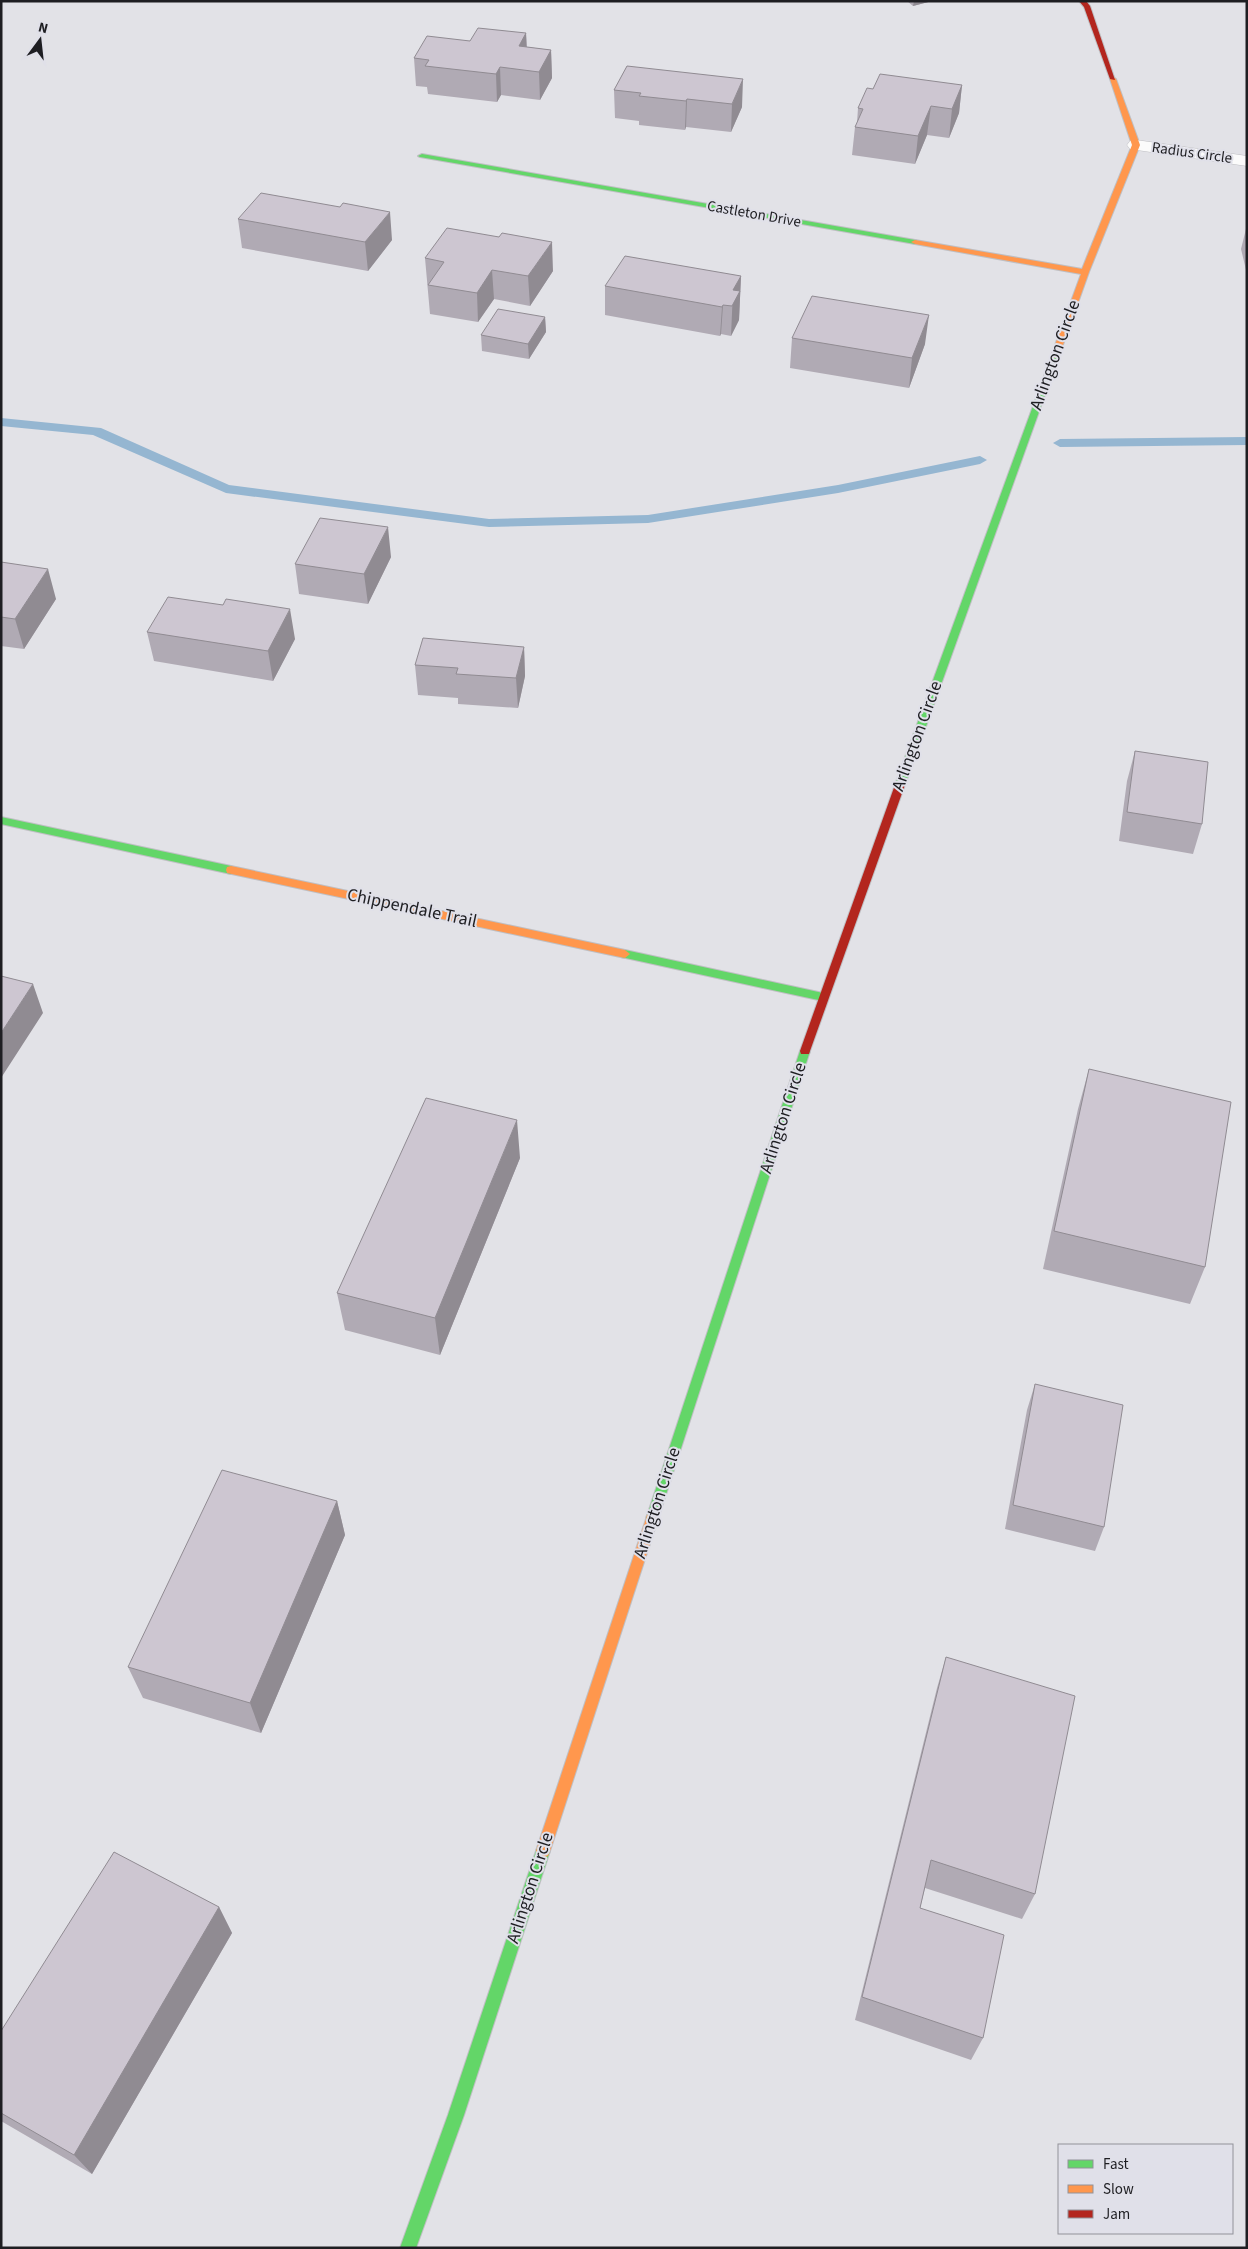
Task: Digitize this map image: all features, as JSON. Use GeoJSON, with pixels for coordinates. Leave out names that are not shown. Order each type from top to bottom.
{"type":"FeatureCollection","features":[{"type":"Feature","properties":{"kind":"street"},"geometry":{"type":"LineString","coordinates":[[1082,1],[1087,6],[1136,145]]}},
{"type":"Feature","properties":{"kind":"street","name":"Radius Circle"},"geometry":{"type":"LineString","coordinates":[[1136,145],[1247,161]]}},
{"type":"Feature","properties":{"kind":"street","name":"Arlington Circle"},"geometry":{"type":"LineString","coordinates":[[408,2248],[456,2115],[823,997],[1085,272],[1136,145]]}},
{"type":"Feature","properties":{"kind":"street","name":"Castleton Drive"},"geometry":{"type":"LineString","coordinates":[[422,156],[1085,272]]}},
{"type":"Feature","properties":{"kind":"street","name":"Chippendale Trail"},"geometry":{"type":"LineString","coordinates":[[1,820],[823,997]]}},
{"type":"Feature","properties":{"kind":"building"},"geometry":{"type":"Polygon","coordinates":[[[478,28],[526,33],[519,46],[551,50],[539,72],[500,67],[496,74],[425,66],[429,60],[414,58],[427,36],[470,41],[478,28]]]}},
{"type":"Feature","properties":{"kind":"building"},"geometry":{"type":"Polygon","coordinates":[[[627,66],[743,79],[732,104],[639,96],[641,93],[614,90],[627,66]]]}},
{"type":"Feature","properties":{"kind":"building"},"geometry":{"type":"Polygon","coordinates":[[[880,74],[962,85],[952,109],[931,106],[918,136],[855,127],[863,109],[858,108],[867,88],[873,89],[880,74]]]}},
{"type":"Feature","properties":{"kind":"building"},"geometry":{"type":"Polygon","coordinates":[[[261,193],[340,207],[343,203],[390,212],[365,242],[238,219],[261,193]]]}},
{"type":"Feature","properties":{"kind":"building"},"geometry":{"type":"Polygon","coordinates":[[[447,228],[499,237],[502,233],[552,242],[528,276],[492,270],[477,293],[428,285],[444,262],[425,258],[447,228]]]}},
{"type":"Feature","properties":{"kind":"building"},"geometry":{"type":"Polygon","coordinates":[[[625,256],[741,276],[733,290],[740,291],[732,306],[723,305],[722,307],[605,286],[625,256]]]}},
{"type":"Feature","properties":{"kind":"building"},"geometry":{"type":"Polygon","coordinates":[[[812,296],[929,315],[912,358],[792,338],[812,296]]]}},
{"type":"Feature","properties":{"kind":"building"},"geometry":{"type":"Polygon","coordinates":[[[498,309],[545,317],[528,344],[481,335],[498,309]]]}},
{"type":"Feature","properties":{"kind":"building"},"geometry":{"type":"Polygon","coordinates":[[[320,518],[388,527],[364,574],[295,564],[320,518]]]}},
{"type":"Feature","properties":{"kind":"building"},"geometry":{"type":"Polygon","coordinates":[[[1,562],[48,569],[15,619],[1,617],[1,562]]]}},
{"type":"Feature","properties":{"kind":"building"},"geometry":{"type":"Polygon","coordinates":[[[168,597],[223,605],[226,599],[290,609],[268,651],[147,632],[168,597]]]}},
{"type":"Feature","properties":{"kind":"building"},"geometry":{"type":"Polygon","coordinates":[[[423,638],[524,647],[516,678],[456,674],[458,668],[415,665],[423,638]]]}},
{"type":"Feature","properties":{"kind":"building"},"geometry":{"type":"Polygon","coordinates":[[[1135,751],[1208,762],[1202,824],[1127,812],[1135,751]]]}},
{"type":"Feature","properties":{"kind":"building"},"geometry":{"type":"Polygon","coordinates":[[[1,976],[33,984],[1,1033],[1,976]]]}},
{"type":"Feature","properties":{"kind":"building"},"geometry":{"type":"Polygon","coordinates":[[[1089,1069],[1231,1102],[1205,1267],[1054,1231],[1089,1069]]]}},
{"type":"Feature","properties":{"kind":"building"},"geometry":{"type":"Polygon","coordinates":[[[426,1098],[517,1120],[435,1318],[337,1293],[426,1098]]]}},
{"type":"Feature","properties":{"kind":"building"},"geometry":{"type":"Polygon","coordinates":[[[1035,1384],[1123,1405],[1104,1527],[1013,1505],[1035,1384]]]}},
{"type":"Feature","properties":{"kind":"building"},"geometry":{"type":"Polygon","coordinates":[[[222,1470],[337,1501],[250,1703],[128,1667],[222,1470]]]}},
{"type":"Feature","properties":{"kind":"building"},"geometry":{"type":"Polygon","coordinates":[[[946,1657],[1075,1696],[1035,1894],[931,1860],[920,1908],[1004,1935],[983,2038],[862,1997],[946,1657]]]}},
{"type":"Feature","properties":{"kind":"building"},"geometry":{"type":"Polygon","coordinates":[[[114,1852],[219,1907],[74,2155],[1,2113],[1,2031],[114,1852]]]}},
{"type":"Feature","properties":{"kind":"waterway"},"geometry":{"type":"LineString","coordinates":[[1,422],[96,431],[226,489],[489,523],[648,519],[838,489],[980,460]]}},
{"type":"Feature","properties":{"kind":"waterway"},"geometry":{"type":"LineString","coordinates":[[1060,443],[1247,441]]}},
{"type":"Feature","properties":{"kind":"traffic: fast"},"geometry":{"type":"LineString","coordinates":[[422,156],[915,242]]}},
{"type":"Feature","properties":{"kind":"traffic: fast"},"geometry":{"type":"LineString","coordinates":[[901,782],[1055,356]]}},
{"type":"Feature","properties":{"kind":"traffic: fast"},"geometry":{"type":"LineString","coordinates":[[1,820],[231,870]]}},
{"type":"Feature","properties":{"kind":"traffic: fast"},"geometry":{"type":"LineString","coordinates":[[625,954],[823,997]]}},
{"type":"Feature","properties":{"kind":"traffic: fast"},"geometry":{"type":"LineString","coordinates":[[652,1519],[805,1051]]}},
{"type":"Feature","properties":{"kind":"traffic: fast"},"geometry":{"type":"LineString","coordinates":[[408,2248],[456,2115],[543,1851]]}},
{"type":"Feature","properties":{"kind":"traffic: slow"},"geometry":{"type":"LineString","coordinates":[[1055,356],[1085,272],[1136,145],[1113,79]]}},
{"type":"Feature","properties":{"kind":"traffic: slow"},"geometry":{"type":"LineString","coordinates":[[915,242],[1085,272]]}},
{"type":"Feature","properties":{"kind":"traffic: slow"},"geometry":{"type":"LineString","coordinates":[[231,870],[625,954]]}},
{"type":"Feature","properties":{"kind":"traffic: slow"},"geometry":{"type":"LineString","coordinates":[[543,1851],[652,1519]]}},
{"type":"Feature","properties":{"kind":"traffic: jam"},"geometry":{"type":"LineString","coordinates":[[1082,1],[1087,6],[1113,79]]}},
{"type":"Feature","properties":{"kind":"traffic: jam"},"geometry":{"type":"LineString","coordinates":[[805,1051],[901,782]]}}]}
